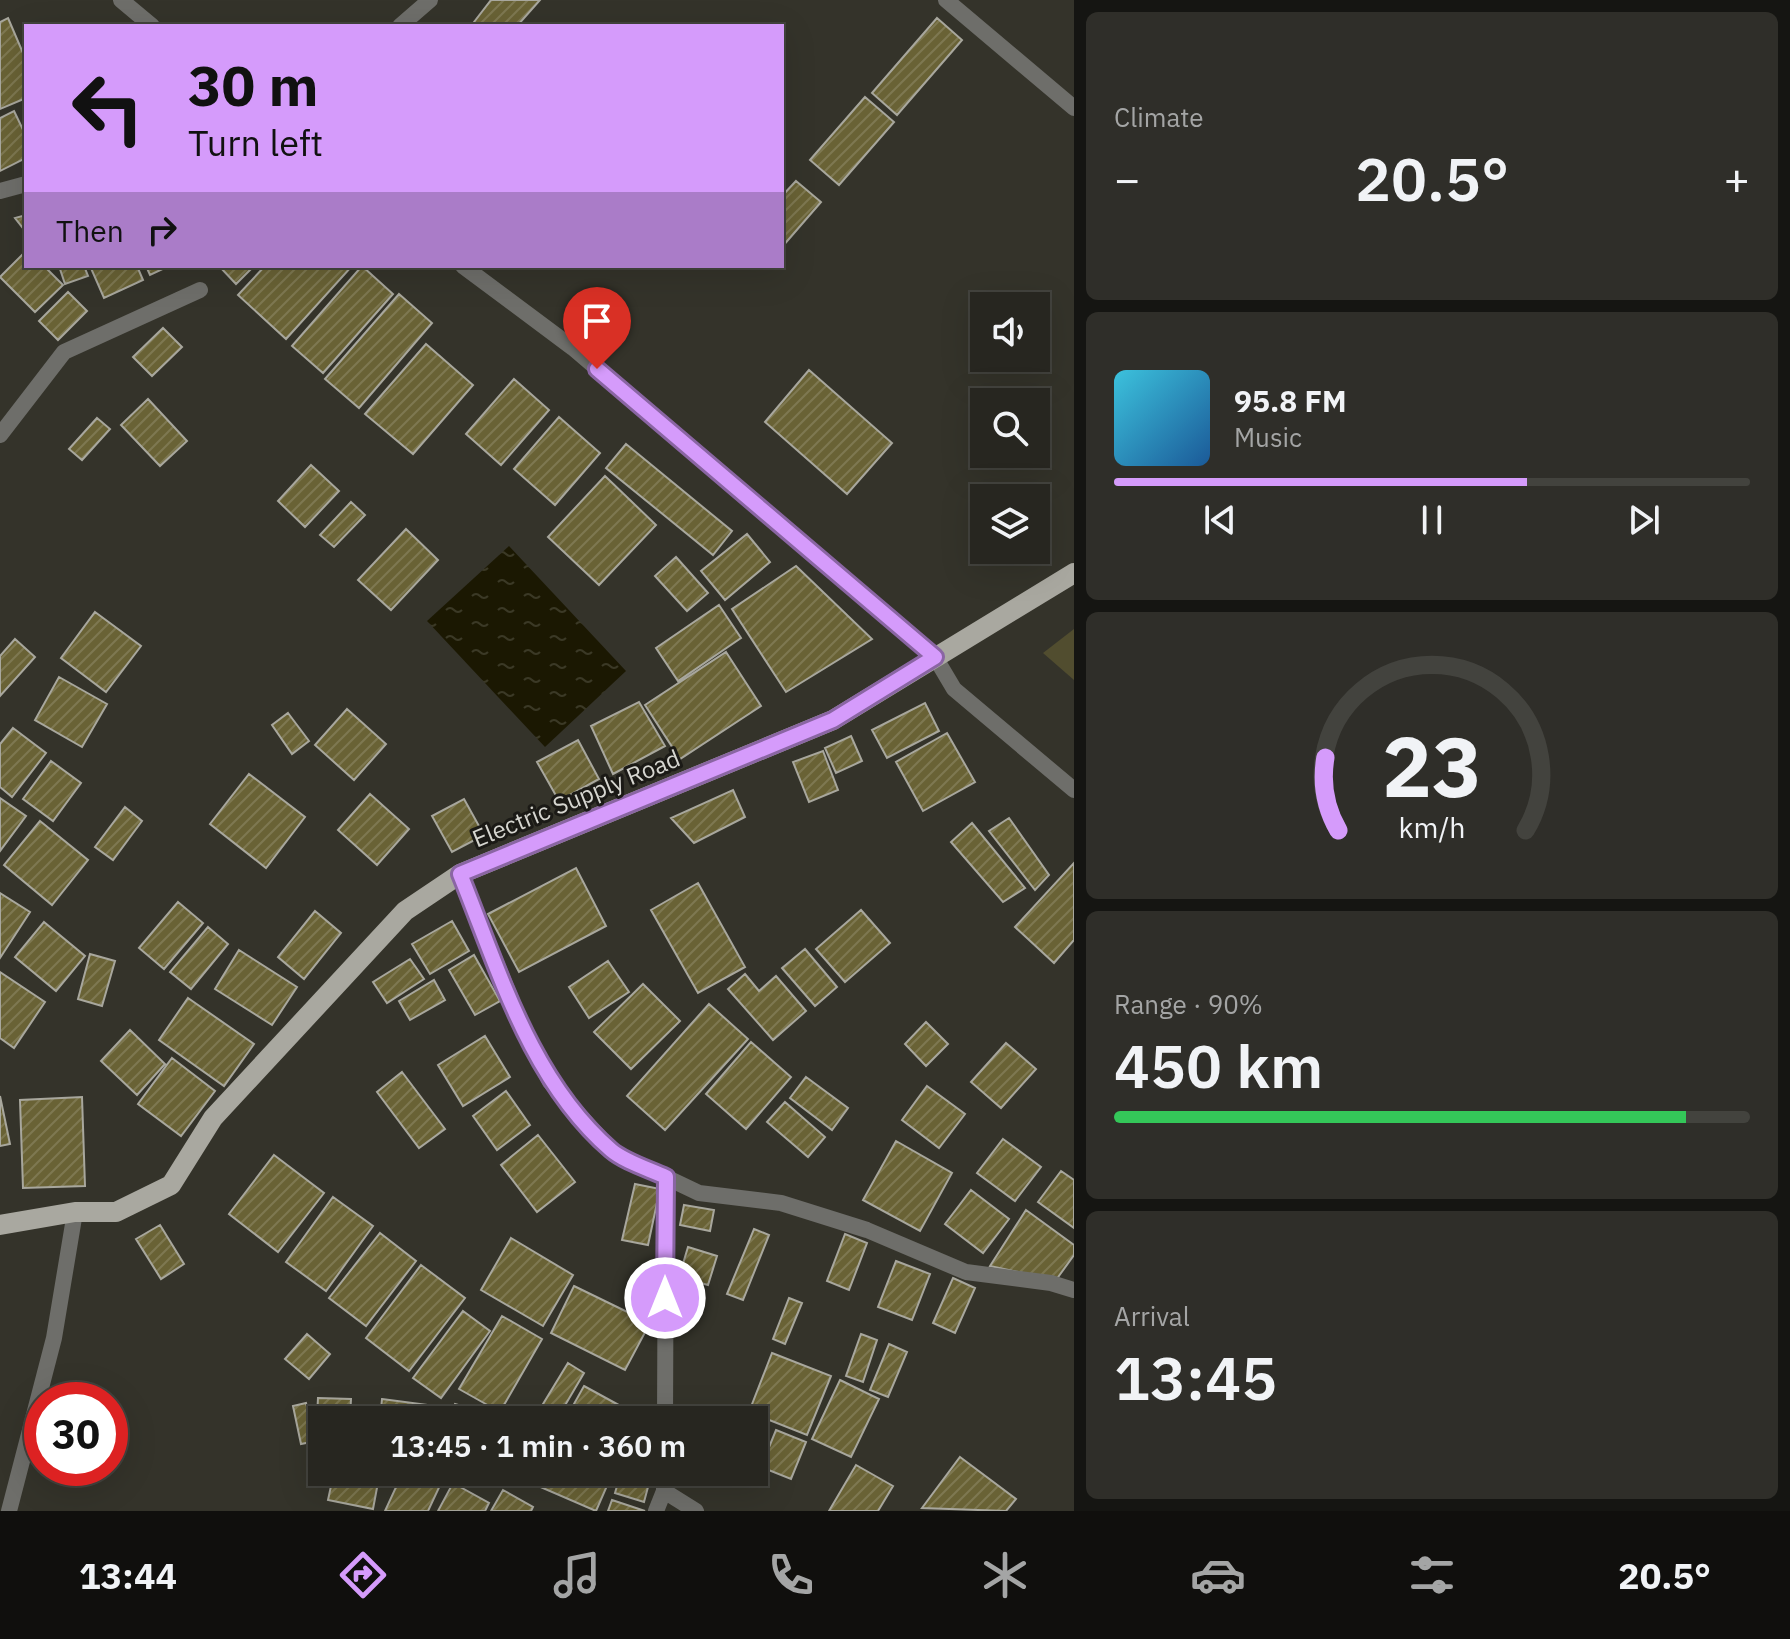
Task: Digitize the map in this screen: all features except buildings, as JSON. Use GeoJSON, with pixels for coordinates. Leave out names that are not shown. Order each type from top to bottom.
{"type":"FeatureCollection","features":[{"type":"Feature","properties":{"kind":"main road","name":"Electric Supply Road"},"geometry":{"type":"LineString","coordinates":[[0,1225],[75,1212],[116,1212],[171,1185],[213,1118],[405,911],[460,874],[833,720],[1074,573]]}},
{"type":"Feature","properties":{"kind":"street"},"geometry":{"type":"LineString","coordinates":[[121,0],[150,24]]}},
{"type":"Feature","properties":{"kind":"street"},"geometry":{"type":"LineString","coordinates":[[402,24],[430,0]]}},
{"type":"Feature","properties":{"kind":"street"},"geometry":{"type":"LineString","coordinates":[[946,0],[1074,108]]}},
{"type":"Feature","properties":{"kind":"street"},"geometry":{"type":"LineString","coordinates":[[3,196],[24,185]]}},
{"type":"Feature","properties":{"kind":"street"},"geometry":{"type":"LineString","coordinates":[[466,268],[573,348],[935,657],[954,689],[1074,790]]}},
{"type":"Feature","properties":{"kind":"street"},"geometry":{"type":"LineString","coordinates":[[0,435],[64,352],[200,290]]}},
{"type":"Feature","properties":{"kind":"street"},"geometry":{"type":"LineString","coordinates":[[460,874],[518,1016],[550,1082],[613,1152],[699,1193],[781,1203],[853,1226],[966,1272],[1051,1283],[1074,1290]]}},
{"type":"Feature","properties":{"kind":"street"},"geometry":{"type":"LineString","coordinates":[[665,1406],[666,1177]]}},
{"type":"Feature","properties":{"kind":"street"},"geometry":{"type":"LineString","coordinates":[[9,1511],[54,1338],[75,1212]]}},
{"type":"Feature","properties":{"kind":"street"},"geometry":{"type":"LineString","coordinates":[[656,1511],[664,1486]]}},
{"type":"Feature","properties":{"kind":"street"},"geometry":{"type":"LineString","coordinates":[[664,1491],[696,1511]]}},
{"type":"Feature","properties":{"kind":"shaded area"},"geometry":{"type":"Polygon","coordinates":[[[1074,629],[1074,680],[1043,653],[1074,629]]]}},
{"type":"Feature","properties":{"kind":"water"},"geometry":{"type":"Polygon","coordinates":[[[509,546],[626,671],[545,747],[427,621],[509,546]]]}},
{"type":"Feature","properties":{"kind":"route"},"geometry":{"type":"LineString","coordinates":[[597,369],[935,657],[833,720],[460,874],[518,1016],[550,1082],[613,1152],[666,1177],[665,1298]]}}]}
